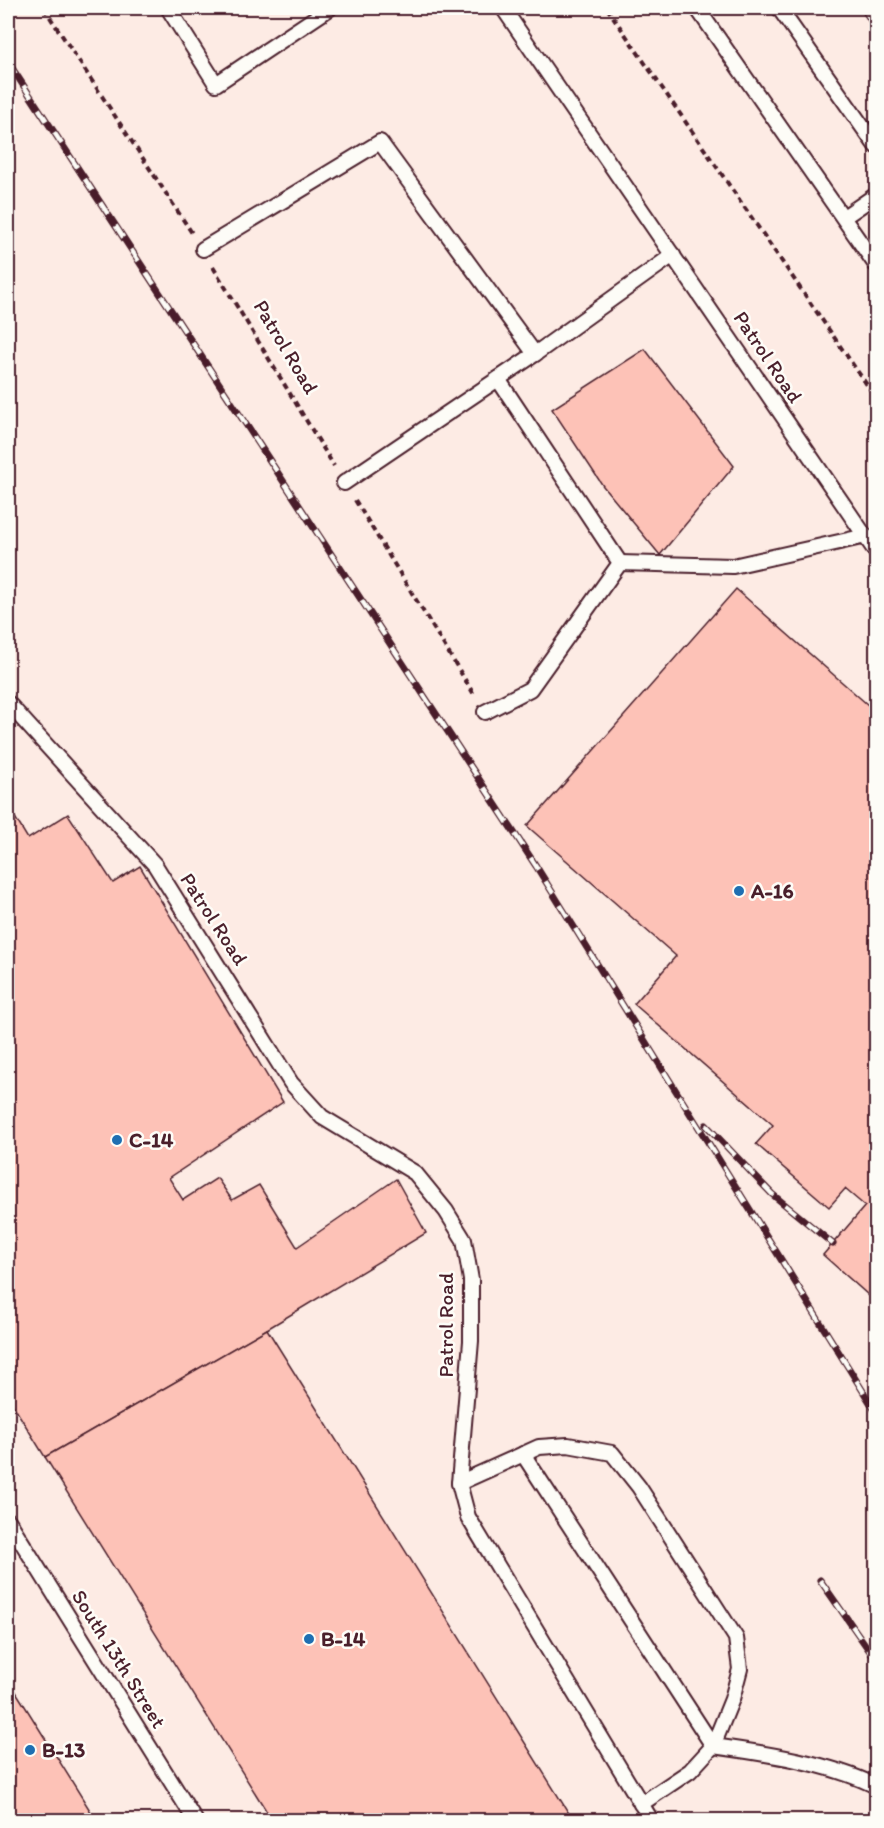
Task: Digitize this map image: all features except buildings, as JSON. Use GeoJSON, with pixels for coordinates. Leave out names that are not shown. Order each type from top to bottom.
{"type":"FeatureCollection","features":[{"type":"Feature","properties":{"kind":"lane"},"geometry":{"type":"LineString","coordinates":[[168,8],[216,84],[330,8]]}},
{"type":"Feature","properties":{"kind":"lane","name":"Patrol Road"},"geometry":{"type":"LineString","coordinates":[[503,8],[876,552]]}},
{"type":"Feature","properties":{"kind":"lane"},"geometry":{"type":"LineString","coordinates":[[698,8],[876,265]]}},
{"type":"Feature","properties":{"kind":"lane"},"geometry":{"type":"LineString","coordinates":[[779,8],[876,146]]}},
{"type":"Feature","properties":{"kind":"lane"},"geometry":{"type":"LineString","coordinates":[[203,249],[380,142],[535,354]]}},
{"type":"Feature","properties":{"kind":"lane"},"geometry":{"type":"LineString","coordinates":[[844,218],[876,195]]}},
{"type":"Feature","properties":{"kind":"lane"},"geometry":{"type":"LineString","coordinates":[[344,483],[535,354],[673,255]]}},
{"type":"Feature","properties":{"kind":"lane"},"geometry":{"type":"LineString","coordinates":[[498,379],[620,563]]}},
{"type":"Feature","properties":{"kind":"lane"},"geometry":{"type":"LineString","coordinates":[[620,563],[732,566],[866,536]]}},
{"type":"Feature","properties":{"kind":"lane"},"geometry":{"type":"LineString","coordinates":[[485,712],[530,689],[620,563]]}},
{"type":"Feature","properties":{"kind":"lane","name":"Patrol Road"},"geometry":{"type":"LineString","coordinates":[[8,703],[155,866],[291,1083],[322,1117],[415,1173],[446,1211],[464,1240],[471,1280],[471,1341],[459,1483],[468,1517],[651,1821]]}},
{"type":"Feature","properties":{"kind":"lane"},"geometry":{"type":"LineString","coordinates":[[459,1483],[539,1447],[567,1445],[612,1453],[639,1487],[736,1638],[740,1669],[732,1699],[713,1746],[690,1771],[641,1804]]}},
{"type":"Feature","properties":{"kind":"lane"},"geometry":{"type":"LineString","coordinates":[[523,1454],[713,1746],[749,1751],[856,1776],[876,1786]]}},
{"type":"Feature","properties":{"kind":"lane","name":"South 13th Street"},"geometry":{"type":"LineString","coordinates":[[8,1520],[195,1821]]}},
{"type":"Feature","properties":{"kind":"path","name":"Patrol Road"},"geometry":{"type":"LineString","coordinates":[[44,8],[203,249],[485,712]]}},
{"type":"Feature","properties":{"kind":"path"},"geometry":{"type":"LineString","coordinates":[[607,8],[876,398]]}},
{"type":"Feature","properties":{"kind":"shaded area"},"geometry":{"type":"Polygon","coordinates":[[[8,8],[876,8],[876,1820],[8,1820],[8,8]]]}},
{"type":"Feature","properties":{"kind":"railway"},"geometry":{"type":"LineString","coordinates":[[863,8],[876,28]]}},
{"type":"Feature","properties":{"kind":"railway"},"geometry":{"type":"LineString","coordinates":[[8,62],[536,866],[876,1412]]}},
{"type":"Feature","properties":{"kind":"railway"},"geometry":{"type":"LineString","coordinates":[[706,1125],[772,1194],[833,1244]]}},
{"type":"Feature","properties":{"kind":"railway"},"geometry":{"type":"LineString","coordinates":[[820,1580],[876,1660]]}},
{"type":"Feature","properties":{"kind":"place","name":"A-16"},"geometry":{"type":"Point","coordinates":[739,891]}},
{"type":"Feature","properties":{"kind":"place","name":"C-14"},"geometry":{"type":"Point","coordinates":[117,1140]}},
{"type":"Feature","properties":{"kind":"place","name":"B-14"},"geometry":{"type":"Point","coordinates":[309,1639]}},
{"type":"Feature","properties":{"kind":"place","name":"B-13"},"geometry":{"type":"Point","coordinates":[30,1750]}}]}
